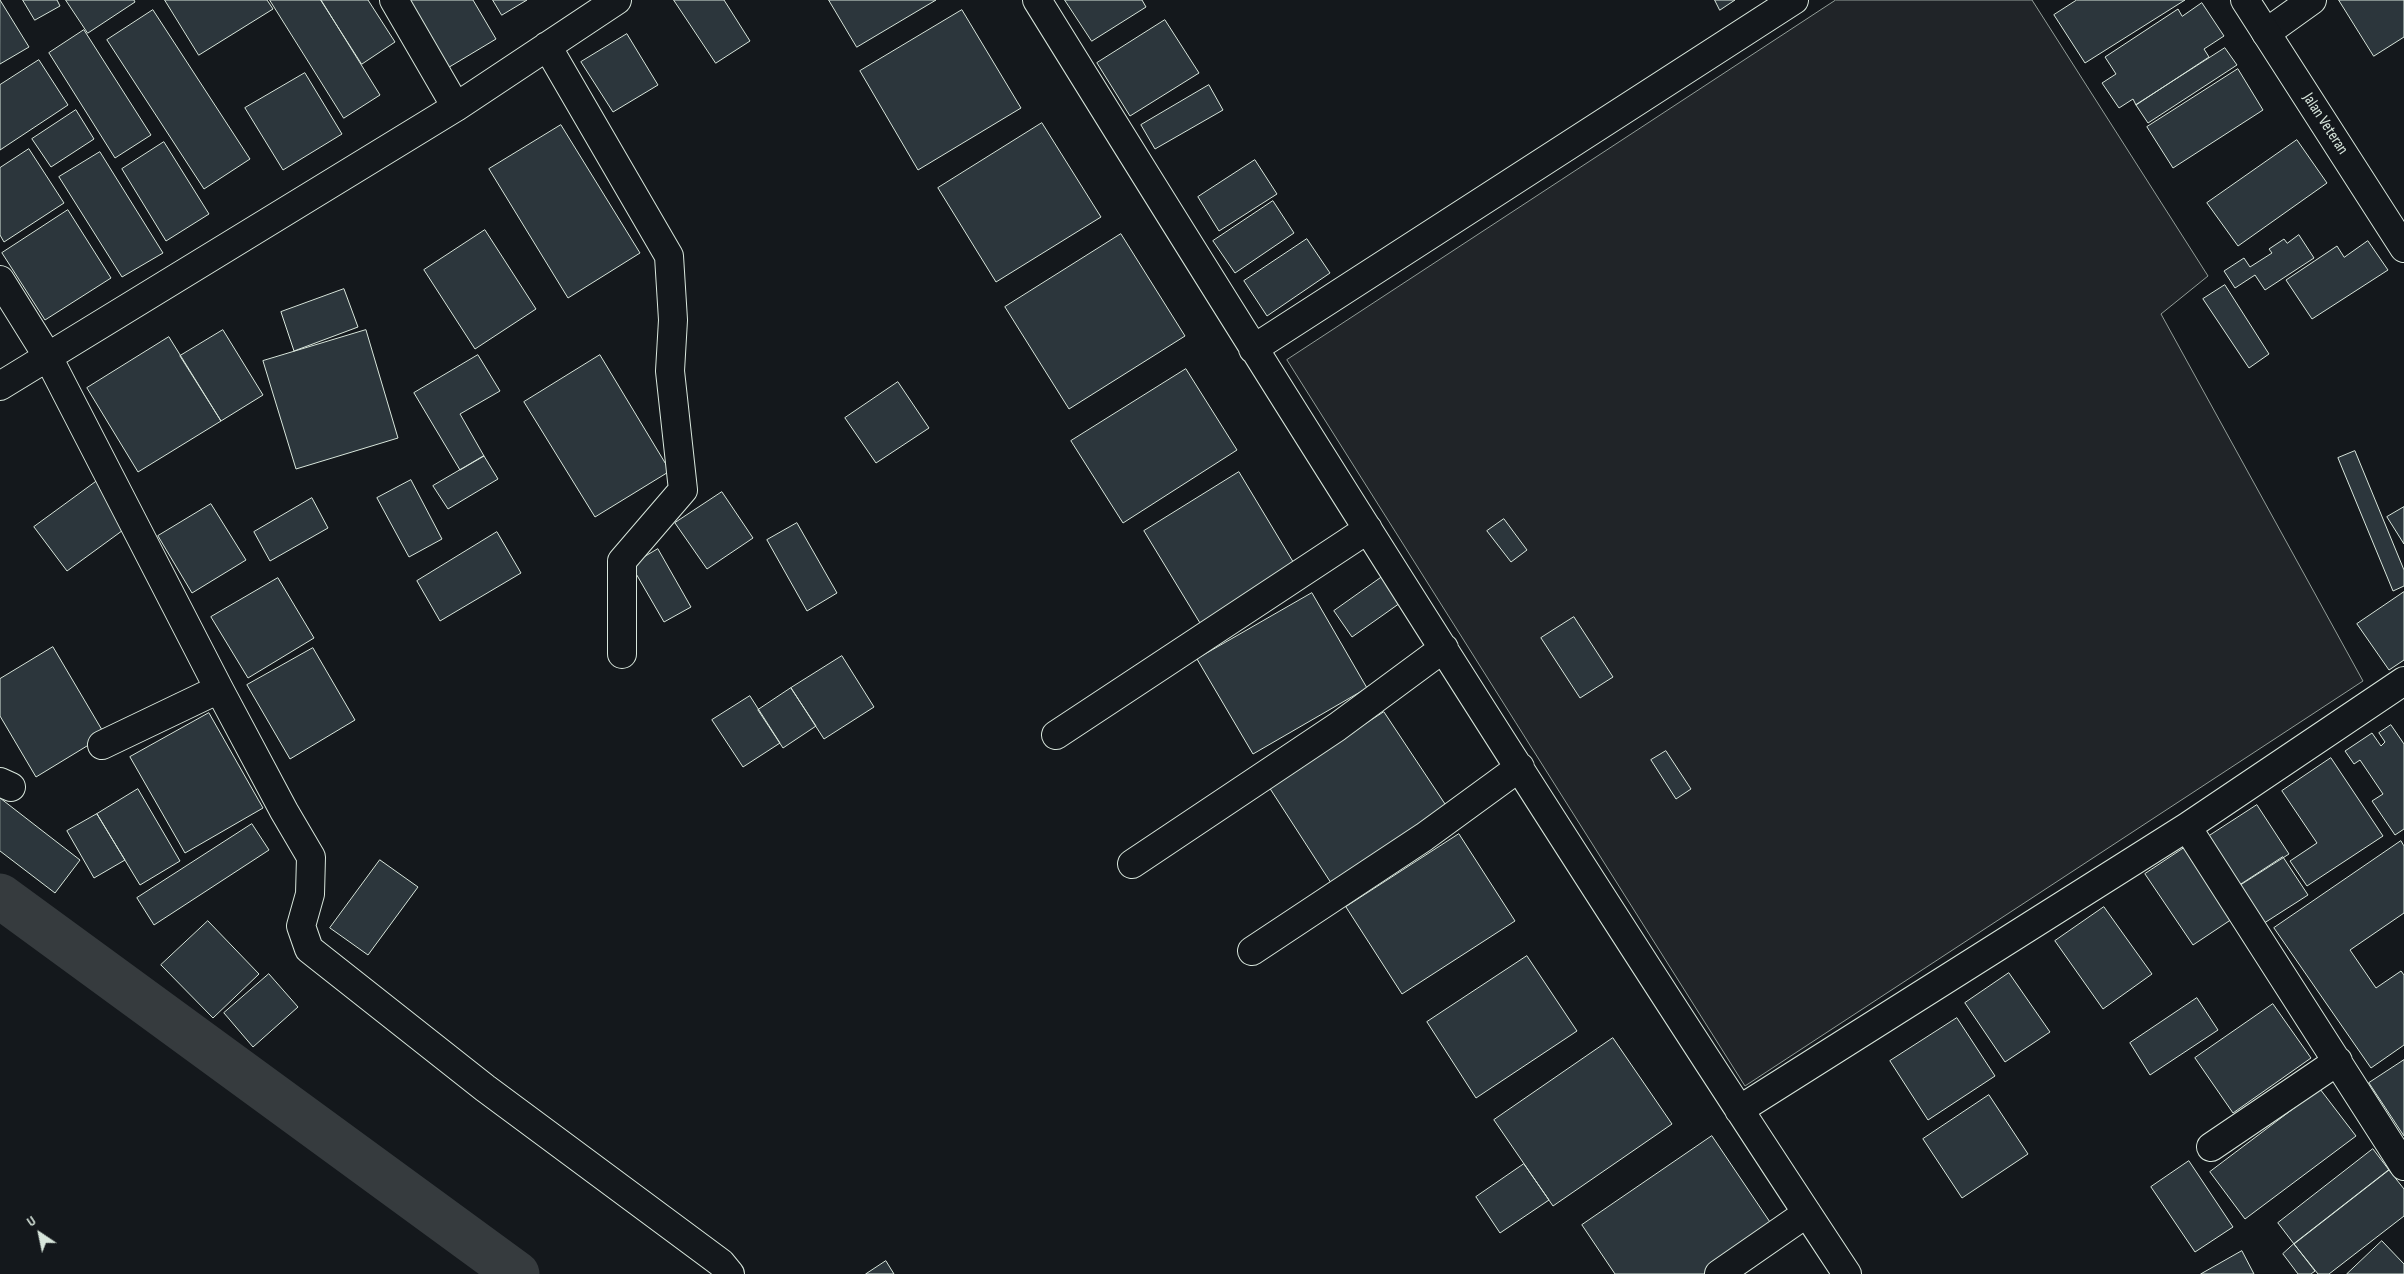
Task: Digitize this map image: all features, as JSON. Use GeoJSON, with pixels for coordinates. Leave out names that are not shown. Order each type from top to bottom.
{"type":"FeatureCollection","features":[{"type":"Feature","properties":{"kind":"street"},"geometry":{"type":"LineString","coordinates":[[394,0],[456,106]]}},
{"type":"Feature","properties":{"kind":"street"},"geometry":{"type":"LineString","coordinates":[[0,386],[456,106],[617,0]]}},
{"type":"Feature","properties":{"kind":"street"},"geometry":{"type":"LineString","coordinates":[[1037,0],[1253,349],[1739,1110],[1847,1274]]}},
{"type":"Feature","properties":{"kind":"street"},"geometry":{"type":"LineString","coordinates":[[1253,349],[1794,0]]}},
{"type":"Feature","properties":{"kind":"street","name":"Jalan Veteran"},"geometry":{"type":"LineString","coordinates":[[2245,0],[2404,248]]}},
{"type":"Feature","properties":{"kind":"street"},"geometry":{"type":"LineString","coordinates":[[2266,33],[2312,0]]}},
{"type":"Feature","properties":{"kind":"street"},"geometry":{"type":"LineString","coordinates":[[547,46],[669,256],[672,320],[670,371],[683,490],[622,561],[622,654]]}},
{"type":"Feature","properties":{"kind":"street"},"geometry":{"type":"LineString","coordinates":[[0,280],[48,357],[219,689],[284,811],[311,857],[310,894],[301,926],[308,949],[485,1088],[720,1263],[730,1274]]}},
{"type":"Feature","properties":{"kind":"street"},"geometry":{"type":"LineString","coordinates":[[1056,735],[1368,529]]}},
{"type":"Feature","properties":{"kind":"street"},"geometry":{"type":"LineString","coordinates":[[1132,864],[1337,727],[1444,648]]}},
{"type":"Feature","properties":{"kind":"street"},"geometry":{"type":"LineString","coordinates":[[1739,1110],[2187,827],[2404,681]]}},
{"type":"Feature","properties":{"kind":"street"},"geometry":{"type":"LineString","coordinates":[[102,744],[219,689]]}},
{"type":"Feature","properties":{"kind":"street"},"geometry":{"type":"LineString","coordinates":[[1252,951],[1424,838],[1520,768]]}},
{"type":"Feature","properties":{"kind":"street"},"geometry":{"type":"LineString","coordinates":[[2187,827],[2404,1166]]}},
{"type":"Feature","properties":{"kind":"street"},"geometry":{"type":"LineString","coordinates":[[2211,1147],[2338,1061]]}},
{"type":"Feature","properties":{"kind":"street"},"geometry":{"type":"LineString","coordinates":[[1720,1274],[1807,1212]]}},
{"type":"Feature","properties":{"kind":"shaded area"},"geometry":{"type":"Polygon","coordinates":[[[1836,0],[2032,0],[2208,276],[2161,314],[2363,681],[1745,1086],[1287,360],[1836,0]]]}},
{"type":"Feature","properties":{"kind":"building"},"geometry":{"type":"Polygon","coordinates":[[[0,0],[29,47],[0,64],[0,0]]]}},
{"type":"Feature","properties":{"kind":"building"},"geometry":{"type":"Polygon","coordinates":[[[23,0],[57,0],[60,6],[35,20],[23,0]]]}},
{"type":"Feature","properties":{"kind":"building"},"geometry":{"type":"Polygon","coordinates":[[[66,0],[134,0],[135,2],[88,33],[66,0]]]}},
{"type":"Feature","properties":{"kind":"building"},"geometry":{"type":"Polygon","coordinates":[[[165,0],[267,0],[273,9],[199,55],[165,0]]]}},
{"type":"Feature","properties":{"kind":"building"},"geometry":{"type":"Polygon","coordinates":[[[270,0],[321,0],[380,95],[344,118],[270,0]]]}},
{"type":"Feature","properties":{"kind":"building"},"geometry":{"type":"Polygon","coordinates":[[[321,0],[368,0],[395,42],[362,64],[321,0]]]}},
{"type":"Feature","properties":{"kind":"building"},"geometry":{"type":"Polygon","coordinates":[[[405,0],[473,0],[496,39],[446,69],[405,0]]]}},
{"type":"Feature","properties":{"kind":"building"},"geometry":{"type":"Polygon","coordinates":[[[493,0],[527,0],[502,15],[493,0]]]}},
{"type":"Feature","properties":{"kind":"building"},"geometry":{"type":"Polygon","coordinates":[[[674,0],[724,0],[750,41],[716,63],[674,0]]]}},
{"type":"Feature","properties":{"kind":"building"},"geometry":{"type":"Polygon","coordinates":[[[829,0],[936,0],[857,47],[829,0]]]}},
{"type":"Feature","properties":{"kind":"building"},"geometry":{"type":"Polygon","coordinates":[[[1065,0],[1142,0],[1146,7],[1092,41],[1065,0]]]}},
{"type":"Feature","properties":{"kind":"building"},"geometry":{"type":"Polygon","coordinates":[[[1715,0],[1735,0],[1720,10],[1715,0]]]}},
{"type":"Feature","properties":{"kind":"building"},"geometry":{"type":"Polygon","coordinates":[[[2077,0],[2185,0],[2085,63],[2054,15],[2077,0]]]}},
{"type":"Feature","properties":{"kind":"building"},"geometry":{"type":"Polygon","coordinates":[[[2339,0],[2404,0],[2404,37],[2374,56],[2339,0]]]}},
{"type":"Feature","properties":{"kind":"building"},"geometry":{"type":"Polygon","coordinates":[[[2202,3],[2224,36],[2204,49],[2209,57],[2136,105],[2133,99],[2119,108],[2102,83],[2116,74],[2105,57],[2178,9],[2182,16],[2202,3]]]}},
{"type":"Feature","properties":{"kind":"building"},"geometry":{"type":"Polygon","coordinates":[[[153,10],[250,159],[204,189],[107,40],[153,10]]]}},
{"type":"Feature","properties":{"kind":"building"},"geometry":{"type":"Polygon","coordinates":[[[962,10],[1021,108],[918,170],[860,71],[962,10]]]}},
{"type":"Feature","properties":{"kind":"building"},"geometry":{"type":"Polygon","coordinates":[[[1165,20],[1199,73],[1130,116],[1097,63],[1165,20]]]}},
{"type":"Feature","properties":{"kind":"building"},"geometry":{"type":"Polygon","coordinates":[[[84,30],[151,135],[115,158],[49,53],[84,30]]]}},
{"type":"Feature","properties":{"kind":"building"},"geometry":{"type":"Polygon","coordinates":[[[627,34],[658,85],[613,112],[581,62],[627,34]]]}},
{"type":"Feature","properties":{"kind":"building"},"geometry":{"type":"Polygon","coordinates":[[[2225,48],[2237,65],[2148,123],[2136,105],[2225,48]]]}},
{"type":"Feature","properties":{"kind":"building"},"geometry":{"type":"Polygon","coordinates":[[[39,60],[68,105],[0,150],[0,85],[39,60]]]}},
{"type":"Feature","properties":{"kind":"building"},"geometry":{"type":"Polygon","coordinates":[[[2238,69],[2263,110],[2173,168],[2147,127],[2238,69]]]}},
{"type":"Feature","properties":{"kind":"building"},"geometry":{"type":"Polygon","coordinates":[[[305,73],[342,134],[283,170],[245,108],[305,73]]]}},
{"type":"Feature","properties":{"kind":"building"},"geometry":{"type":"Polygon","coordinates":[[[1209,85],[1223,110],[1155,149],[1141,125],[1209,85]]]}},
{"type":"Feature","properties":{"kind":"building"},"geometry":{"type":"Polygon","coordinates":[[[76,110],[94,139],[51,167],[32,139],[76,110]]]}},
{"type":"Feature","properties":{"kind":"building"},"geometry":{"type":"Polygon","coordinates":[[[1042,123],[1101,217],[996,282],[938,188],[1042,123]]]}},
{"type":"Feature","properties":{"kind":"building"},"geometry":{"type":"Polygon","coordinates":[[[561,125],[640,253],[568,298],[489,169],[561,125]]]}},
{"type":"Feature","properties":{"kind":"building"},"geometry":{"type":"Polygon","coordinates":[[[2297,140],[2327,183],[2238,246],[2207,203],[2297,140]]]}},
{"type":"Feature","properties":{"kind":"building"},"geometry":{"type":"Polygon","coordinates":[[[164,142],[209,214],[166,241],[122,169],[164,142]]]}},
{"type":"Feature","properties":{"kind":"building"},"geometry":{"type":"Polygon","coordinates":[[[29,149],[64,203],[4,242],[0,235],[0,168],[29,149]]]}},
{"type":"Feature","properties":{"kind":"building"},"geometry":{"type":"Polygon","coordinates":[[[100,152],[163,253],[122,277],[59,177],[100,152]]]}},
{"type":"Feature","properties":{"kind":"building"},"geometry":{"type":"Polygon","coordinates":[[[1255,160],[1277,194],[1219,231],[1198,197],[1255,160]]]}},
{"type":"Feature","properties":{"kind":"building"},"geometry":{"type":"Polygon","coordinates":[[[1273,201],[1294,233],[1235,273],[1213,241],[1273,201]]]}},
{"type":"Feature","properties":{"kind":"building"},"geometry":{"type":"Polygon","coordinates":[[[68,210],[111,278],[45,320],[2,253],[68,210]]]}},
{"type":"Feature","properties":{"kind":"building"},"geometry":{"type":"Polygon","coordinates":[[[485,230],[536,309],[475,349],[424,270],[485,230]]]}},
{"type":"Feature","properties":{"kind":"building"},"geometry":{"type":"Polygon","coordinates":[[[1121,234],[1185,336],[1069,409],[1005,307],[1121,234]]]}},
{"type":"Feature","properties":{"kind":"building"},"geometry":{"type":"Polygon","coordinates":[[[2299,235],[2314,258],[2265,290],[2255,275],[2235,288],[2224,271],[2244,258],[2250,267],[2272,253],[2269,249],[2284,239],[2287,243],[2299,235]]]}},
{"type":"Feature","properties":{"kind":"building"},"geometry":{"type":"Polygon","coordinates":[[[1307,239],[1330,273],[1267,316],[1244,281],[1307,239]]]}},
{"type":"Feature","properties":{"kind":"building"},"geometry":{"type":"Polygon","coordinates":[[[2368,241],[2388,270],[2312,319],[2286,280],[2337,246],[2344,257],[2368,241]]]}},
{"type":"Feature","properties":{"kind":"building"},"geometry":{"type":"Polygon","coordinates":[[[2225,285],[2269,354],[2249,368],[2203,299],[2225,285]]]}},
{"type":"Feature","properties":{"kind":"building"},"geometry":{"type":"Polygon","coordinates":[[[344,289],[358,327],[294,351],[281,312],[344,289]]]}},
{"type":"Feature","properties":{"kind":"building"},"geometry":{"type":"Polygon","coordinates":[[[223,330],[263,395],[221,421],[180,356],[223,330]]]}},
{"type":"Feature","properties":{"kind":"building"},"geometry":{"type":"Polygon","coordinates":[[[366,330],[398,438],[296,469],[263,361],[366,330]]]}},
{"type":"Feature","properties":{"kind":"building"},"geometry":{"type":"Polygon","coordinates":[[[169,337],[221,421],[138,472],[87,388],[169,337]]]}},
{"type":"Feature","properties":{"kind":"building"},"geometry":{"type":"Polygon","coordinates":[[[478,355],[500,391],[460,414],[484,456],[460,470],[414,393],[478,355]]]}},
{"type":"Feature","properties":{"kind":"building"},"geometry":{"type":"Polygon","coordinates":[[[600,355],[670,471],[595,517],[524,402],[600,355]]]}},
{"type":"Feature","properties":{"kind":"building"},"geometry":{"type":"Polygon","coordinates":[[[1186,369],[1237,450],[1123,523],[1071,441],[1186,369]]]}},
{"type":"Feature","properties":{"kind":"building"},"geometry":{"type":"Polygon","coordinates":[[[898,382],[929,428],[876,463],[845,418],[898,382]]]}},
{"type":"Feature","properties":{"kind":"building"},"geometry":{"type":"Polygon","coordinates":[[[2355,451],[2404,570],[2404,586],[2393,591],[2338,458],[2355,451]]]}},
{"type":"Feature","properties":{"kind":"building"},"geometry":{"type":"Polygon","coordinates":[[[484,456],[498,479],[448,509],[433,486],[484,456]]]}},
{"type":"Feature","properties":{"kind":"building"},"geometry":{"type":"Polygon","coordinates":[[[1239,472],[1295,565],[1200,623],[1144,531],[1239,472]]]}},
{"type":"Feature","properties":{"kind":"building"},"geometry":{"type":"Polygon","coordinates":[[[411,480],[442,539],[409,557],[377,498],[411,480]]]}},
{"type":"Feature","properties":{"kind":"building"},"geometry":{"type":"Polygon","coordinates":[[[97,481],[130,525],[67,571],[34,527],[97,481]]]}},
{"type":"Feature","properties":{"kind":"building"},"geometry":{"type":"Polygon","coordinates":[[[722,492],[753,538],[707,569],[675,523],[722,492]]]}},
{"type":"Feature","properties":{"kind":"building"},"geometry":{"type":"Polygon","coordinates":[[[312,498],[328,528],[270,561],[254,532],[312,498]]]}},
{"type":"Feature","properties":{"kind":"building"},"geometry":{"type":"Polygon","coordinates":[[[211,504],[246,560],[192,593],[158,536],[211,504]]]}},
{"type":"Feature","properties":{"kind":"building"},"geometry":{"type":"Polygon","coordinates":[[[2404,507],[2404,544],[2387,517],[2404,507]]]}},
{"type":"Feature","properties":{"kind":"building"},"geometry":{"type":"Polygon","coordinates":[[[1504,519],[1527,550],[1511,562],[1487,531],[1504,519]]]}},
{"type":"Feature","properties":{"kind":"building"},"geometry":{"type":"Polygon","coordinates":[[[797,523],[837,593],[807,611],[767,540],[797,523]]]}},
{"type":"Feature","properties":{"kind":"building"},"geometry":{"type":"Polygon","coordinates":[[[497,532],[521,573],[440,621],[417,581],[497,532]]]}},
{"type":"Feature","properties":{"kind":"building"},"geometry":{"type":"Polygon","coordinates":[[[658,549],[691,607],[664,622],[631,565],[658,549]]]}},
{"type":"Feature","properties":{"kind":"building"},"geometry":{"type":"Polygon","coordinates":[[[1382,577],[1400,603],[1352,637],[1334,611],[1382,577]]]}},
{"type":"Feature","properties":{"kind":"building"},"geometry":{"type":"Polygon","coordinates":[[[278,578],[314,638],[248,678],[211,617],[278,578]]]}},
{"type":"Feature","properties":{"kind":"building"},"geometry":{"type":"Polygon","coordinates":[[[2404,592],[2404,660],[2389,670],[2357,624],[2404,592]]]}},
{"type":"Feature","properties":{"kind":"building"},"geometry":{"type":"Polygon","coordinates":[[[1312,593],[1367,688],[1253,754],[1197,659],[1312,593]]]}},
{"type":"Feature","properties":{"kind":"building"},"geometry":{"type":"Polygon","coordinates":[[[1574,617],[1613,677],[1580,698],[1541,638],[1574,617]]]}},
{"type":"Feature","properties":{"kind":"building"},"geometry":{"type":"Polygon","coordinates":[[[53,647],[105,735],[36,777],[0,716],[0,679],[53,647]]]}},
{"type":"Feature","properties":{"kind":"building"},"geometry":{"type":"Polygon","coordinates":[[[313,648],[355,720],[290,759],[247,685],[313,648]]]}},
{"type":"Feature","properties":{"kind":"building"},"geometry":{"type":"Polygon","coordinates":[[[842,656],[874,707],[824,739],[791,688],[842,656]]]}},
{"type":"Feature","properties":{"kind":"building"},"geometry":{"type":"Polygon","coordinates":[[[791,688],[816,726],[783,748],[758,710],[791,688]]]}},
{"type":"Feature","properties":{"kind":"building"},"geometry":{"type":"Polygon","coordinates":[[[750,696],[780,743],[743,767],[712,720],[750,696]]]}},
{"type":"Feature","properties":{"kind":"building"},"geometry":{"type":"Polygon","coordinates":[[[1384,712],[1449,810],[1333,886],[1269,787],[1384,712]]]}},
{"type":"Feature","properties":{"kind":"building"},"geometry":{"type":"Polygon","coordinates":[[[209,713],[263,808],[185,853],[130,757],[209,713]]]}},
{"type":"Feature","properties":{"kind":"building"},"geometry":{"type":"Polygon","coordinates":[[[2391,725],[2404,744],[2404,829],[2395,835],[2372,801],[2383,794],[2360,760],[2354,764],[2345,751],[2372,733],[2381,746],[2385,742],[2379,733],[2391,725]]]}},
{"type":"Feature","properties":{"kind":"building"},"geometry":{"type":"Polygon","coordinates":[[[1666,751],[1691,789],[1676,799],[1651,760],[1666,751]]]}},
{"type":"Feature","properties":{"kind":"building"},"geometry":{"type":"Polygon","coordinates":[[[2331,758],[2383,836],[2307,886],[2290,861],[2317,843],[2282,791],[2331,758]]]}},
{"type":"Feature","properties":{"kind":"building"},"geometry":{"type":"Polygon","coordinates":[[[138,789],[180,861],[140,885],[97,814],[138,789]]]}},
{"type":"Feature","properties":{"kind":"building"},"geometry":{"type":"Polygon","coordinates":[[[0,798],[80,860],[55,893],[0,851],[0,798]]]}},
{"type":"Feature","properties":{"kind":"building"},"geometry":{"type":"Polygon","coordinates":[[[2257,805],[2289,854],[2234,889],[2203,840],[2257,805]]]}},
{"type":"Feature","properties":{"kind":"building"},"geometry":{"type":"Polygon","coordinates":[[[97,814],[125,860],[94,878],[67,831],[97,814]]]}},
{"type":"Feature","properties":{"kind":"building"},"geometry":{"type":"Polygon","coordinates":[[[252,824],[269,850],[154,925],[137,898],[252,824]]]}},
{"type":"Feature","properties":{"kind":"building"},"geometry":{"type":"Polygon","coordinates":[[[1459,834],[1515,921],[1402,994],[1346,907],[1459,834]]]}},
{"type":"Feature","properties":{"kind":"building"},"geometry":{"type":"Polygon","coordinates":[[[2401,841],[2404,846],[2404,913],[2350,950],[2376,988],[2401,971],[2404,975],[2404,1045],[2371,1068],[2274,928],[2401,841]]]}},
{"type":"Feature","properties":{"kind":"building"},"geometry":{"type":"Polygon","coordinates":[[[2184,848],[2232,919],[2193,945],[2145,874],[2184,848]]]}},
{"type":"Feature","properties":{"kind":"building"},"geometry":{"type":"Polygon","coordinates":[[[2283,857],[2308,895],[2258,927],[2234,889],[2283,857]]]}},
{"type":"Feature","properties":{"kind":"building"},"geometry":{"type":"Polygon","coordinates":[[[380,860],[418,887],[368,955],[330,928],[380,860]]]}},
{"type":"Feature","properties":{"kind":"building"},"geometry":{"type":"Polygon","coordinates":[[[2104,907],[2152,974],[2103,1009],[2055,941],[2104,907]]]}},
{"type":"Feature","properties":{"kind":"building"},"geometry":{"type":"Polygon","coordinates":[[[208,921],[259,974],[213,1018],[161,965],[208,921]]]}},
{"type":"Feature","properties":{"kind":"building"},"geometry":{"type":"Polygon","coordinates":[[[1527,956],[1577,1031],[1476,1098],[1427,1022],[1527,956]]]}},
{"type":"Feature","properties":{"kind":"building"},"geometry":{"type":"Polygon","coordinates":[[[2009,973],[2050,1032],[2005,1062],[1965,1003],[2009,973]]]}},
{"type":"Feature","properties":{"kind":"building"},"geometry":{"type":"Polygon","coordinates":[[[269,974],[298,1007],[253,1047],[224,1013],[269,974]]]}},
{"type":"Feature","properties":{"kind":"building"},"geometry":{"type":"Polygon","coordinates":[[[2197,998],[2218,1030],[2150,1075],[2130,1043],[2197,998]]]}},
{"type":"Feature","properties":{"kind":"building"},"geometry":{"type":"Polygon","coordinates":[[[2273,1004],[2311,1058],[2233,1113],[2195,1058],[2273,1004]]]}},
{"type":"Feature","properties":{"kind":"building"},"geometry":{"type":"Polygon","coordinates":[[[1957,1018],[1995,1076],[1928,1120],[1890,1061],[1957,1018]]]}},
{"type":"Feature","properties":{"kind":"building"},"geometry":{"type":"Polygon","coordinates":[[[1613,1038],[1672,1124],[1553,1206],[1494,1120],[1613,1038]]]}},
{"type":"Feature","properties":{"kind":"building"},"geometry":{"type":"Polygon","coordinates":[[[2404,1060],[2404,1136],[2369,1083],[2404,1060]]]}},
{"type":"Feature","properties":{"kind":"building"},"geometry":{"type":"Polygon","coordinates":[[[2320,1089],[2356,1136],[2245,1219],[2210,1172],[2320,1089]]]}},
{"type":"Feature","properties":{"kind":"building"},"geometry":{"type":"Polygon","coordinates":[[[1989,1095],[2028,1154],[1962,1198],[1923,1139],[1989,1095]]]}},
{"type":"Feature","properties":{"kind":"building"},"geometry":{"type":"Polygon","coordinates":[[[1712,1136],[1774,1228],[1707,1274],[1615,1274],[1582,1225],[1712,1136]]]}},
{"type":"Feature","properties":{"kind":"building"},"geometry":{"type":"Polygon","coordinates":[[[2373,1149],[2389,1170],[2294,1244],[2278,1223],[2373,1149]]]}},
{"type":"Feature","properties":{"kind":"building"},"geometry":{"type":"Polygon","coordinates":[[[2189,1161],[2233,1227],[2195,1252],[2151,1187],[2189,1161]]]}},
{"type":"Feature","properties":{"kind":"building"},"geometry":{"type":"Polygon","coordinates":[[[1524,1164],[1549,1200],[1500,1233],[1476,1197],[1524,1164]]]}},
{"type":"Feature","properties":{"kind":"building"},"geometry":{"type":"Polygon","coordinates":[[[2389,1170],[2404,1189],[2404,1216],[2329,1274],[2318,1274],[2294,1244],[2389,1170]]]}},
{"type":"Feature","properties":{"kind":"building"},"geometry":{"type":"Polygon","coordinates":[[[2382,1241],[2404,1264],[2404,1274],[2347,1274],[2382,1241]]]}},
{"type":"Feature","properties":{"kind":"building"},"geometry":{"type":"Polygon","coordinates":[[[2294,1244],[2315,1271],[2311,1274],[2298,1274],[2283,1254],[2294,1244]]]}},
{"type":"Feature","properties":{"kind":"building"},"geometry":{"type":"Polygon","coordinates":[[[2242,1251],[2254,1274],[2201,1274],[2242,1251]]]}},
{"type":"Feature","properties":{"kind":"building"},"geometry":{"type":"Polygon","coordinates":[[[886,1261],[894,1274],[866,1274],[886,1261]]]}},
{"type":"Feature","properties":{"kind":"waterway"},"geometry":{"type":"LineString","coordinates":[[0,896],[517,1274]]}}]}
